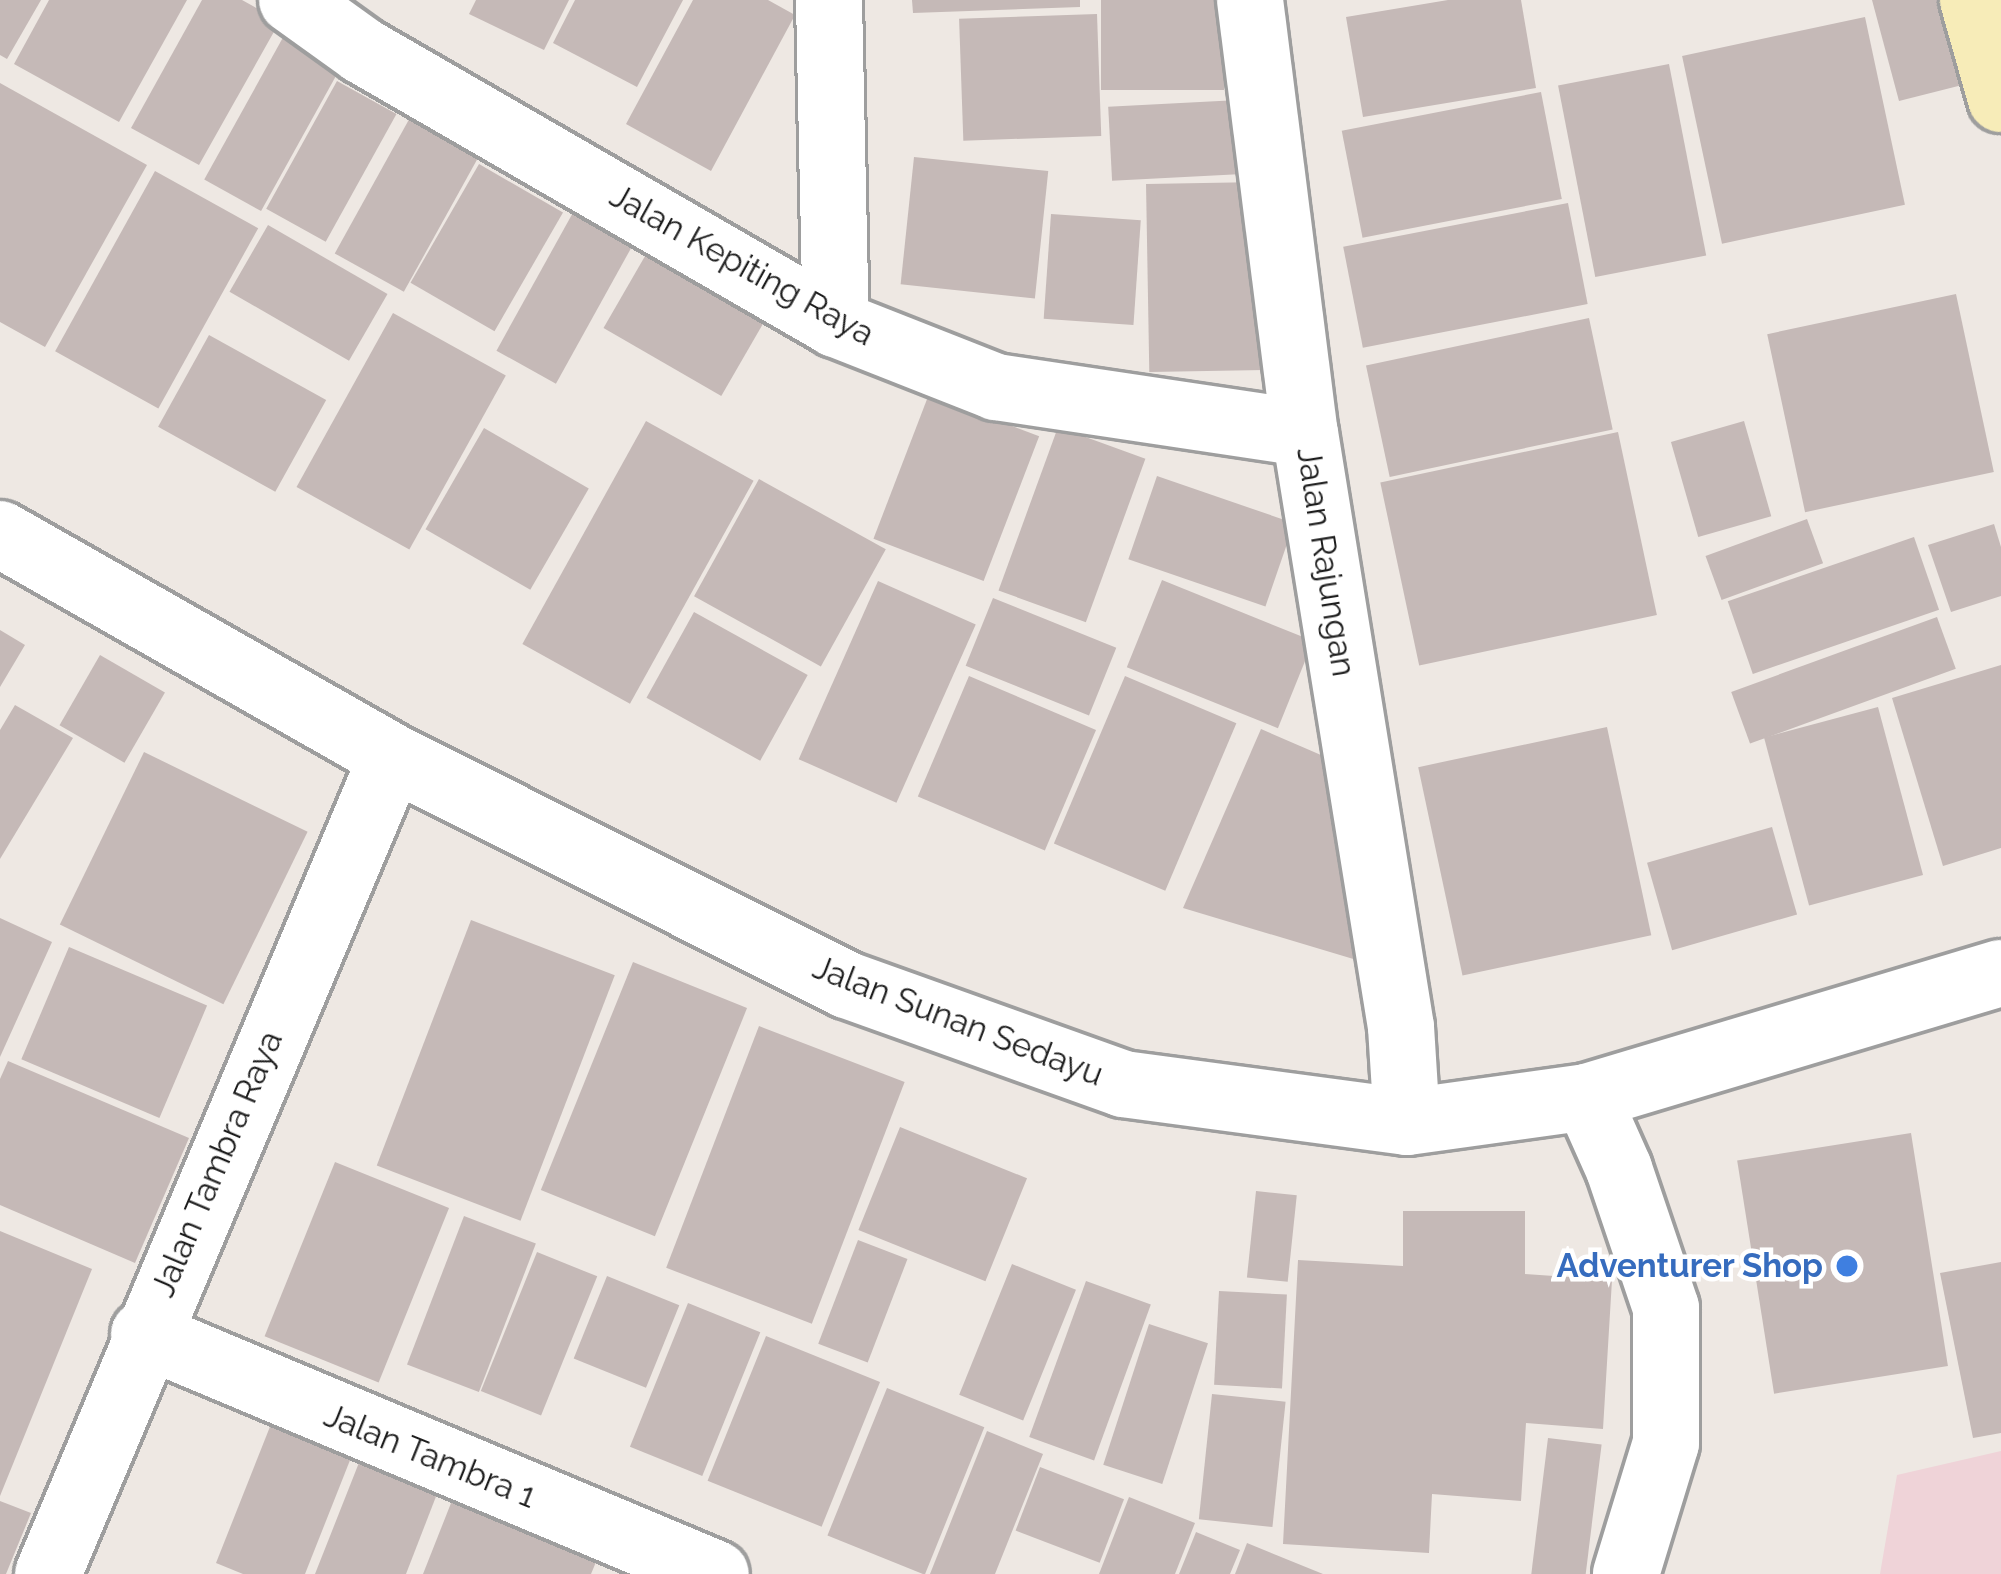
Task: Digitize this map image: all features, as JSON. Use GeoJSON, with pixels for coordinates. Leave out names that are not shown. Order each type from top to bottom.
{"type":"FeatureCollection","features":[{"type":"Feature","properties":{"kind":"street","name":"Jalan Kepiting Raya"},"geometry":{"type":"LineString","coordinates":[[292,0],[363,25],[836,324],[997,387],[1305,433]]}},
{"type":"Feature","properties":{"kind":"street"},"geometry":{"type":"LineString","coordinates":[[829,0],[836,324]]}},
{"type":"Feature","properties":{"kind":"street","name":"Jalan Rajungan"},"geometry":{"type":"LineString","coordinates":[[1250,0],[1305,433],[1401,1027],[1407,1122]]}},
{"type":"Feature","properties":{"kind":"street"},"geometry":{"type":"LineString","coordinates":[[1973,0],[2001,99]]}},
{"type":"Feature","properties":{"kind":"street","name":"Jalan Sunan Sedayu"},"geometry":{"type":"LineString","coordinates":[[0,534],[392,757],[847,985],[1123,1084],[1407,1122],[1587,1097],[2001,973]]}},
{"type":"Feature","properties":{"kind":"street","name":"Jalan Tambra Raya"},"geometry":{"type":"LineString","coordinates":[[48,1574],[144,1334],[392,757]]}},
{"type":"Feature","properties":{"kind":"street"},"geometry":{"type":"LineString","coordinates":[[1587,1097],[1619,1168],[1666,1308],[1666,1443],[1626,1574]]}},
{"type":"Feature","properties":{"kind":"street","name":"Jalan Tambra 1"},"geometry":{"type":"LineString","coordinates":[[144,1334],[716,1574]]}},
{"type":"Feature","properties":{"kind":"shaded area"},"geometry":{"type":"Polygon","coordinates":[[[2001,1451],[2001,1574],[1880,1574],[1897,1475],[2001,1451]]]}},
{"type":"Feature","properties":{"kind":"building"},"geometry":{"type":"Polygon","coordinates":[[[0,0],[41,0],[7,59],[0,55],[0,0]]]}},
{"type":"Feature","properties":{"kind":"building"},"geometry":{"type":"Polygon","coordinates":[[[49,0],[187,0],[119,122],[14,64],[49,0]]]}},
{"type":"Feature","properties":{"kind":"building"},"geometry":{"type":"Polygon","coordinates":[[[202,0],[242,0],[280,21],[199,165],[131,128],[202,0]]]}},
{"type":"Feature","properties":{"kind":"building"},"geometry":{"type":"Polygon","coordinates":[[[476,0],[569,0],[544,50],[469,14],[476,0]]]}},
{"type":"Feature","properties":{"kind":"building"},"geometry":{"type":"Polygon","coordinates":[[[575,0],[683,0],[637,87],[553,43],[575,0]]]}},
{"type":"Feature","properties":{"kind":"building"},"geometry":{"type":"Polygon","coordinates":[[[693,0],[768,0],[795,15],[711,171],[626,124],[693,0]]]}},
{"type":"Feature","properties":{"kind":"building"},"geometry":{"type":"Polygon","coordinates":[[[912,0],[1080,0],[1080,7],[913,13],[912,0]]]}},
{"type":"Feature","properties":{"kind":"building"},"geometry":{"type":"Polygon","coordinates":[[[1101,0],[1224,0],[1224,90],[1101,90],[1101,0]]]}},
{"type":"Feature","properties":{"kind":"building"},"geometry":{"type":"Polygon","coordinates":[[[1448,0],[1521,0],[1536,88],[1363,117],[1346,17],[1448,0]]]}},
{"type":"Feature","properties":{"kind":"building"},"geometry":{"type":"Polygon","coordinates":[[[1872,0],[1956,0],[1978,81],[1899,101],[1872,0]]]}},
{"type":"Feature","properties":{"kind":"building"},"geometry":{"type":"Polygon","coordinates":[[[1097,14],[1101,136],[963,141],[959,19],[1097,14]]]}},
{"type":"Feature","properties":{"kind":"building"},"geometry":{"type":"Polygon","coordinates":[[[1865,17],[1905,205],[1722,244],[1682,56],[1865,17]]]}},
{"type":"Feature","properties":{"kind":"building"},"geometry":{"type":"Polygon","coordinates":[[[291,23],[348,55],[261,211],[204,180],[291,23]]]}},
{"type":"Feature","properties":{"kind":"building"},"geometry":{"type":"Polygon","coordinates":[[[1669,64],[1706,255],[1595,277],[1558,86],[1669,64]]]}},
{"type":"Feature","properties":{"kind":"building"},"geometry":{"type":"Polygon","coordinates":[[[337,81],[396,114],[326,242],[266,209],[337,81]]]}},
{"type":"Feature","properties":{"kind":"building"},"geometry":{"type":"Polygon","coordinates":[[[0,83],[147,165],[45,347],[0,322],[0,83]]]}},
{"type":"Feature","properties":{"kind":"building"},"geometry":{"type":"Polygon","coordinates":[[[1541,92],[1562,199],[1363,238],[1342,131],[1541,92]]]}},
{"type":"Feature","properties":{"kind":"building"},"geometry":{"type":"Polygon","coordinates":[[[422,96],[491,134],[404,292],[335,253],[422,96]]]}},
{"type":"Feature","properties":{"kind":"building"},"geometry":{"type":"Polygon","coordinates":[[[1258,99],[1262,173],[1112,181],[1108,107],[1258,99]]]}},
{"type":"Feature","properties":{"kind":"building"},"geometry":{"type":"Polygon","coordinates":[[[914,157],[1048,171],[1035,298],[901,284],[914,157]]]}},
{"type":"Feature","properties":{"kind":"building"},"geometry":{"type":"Polygon","coordinates":[[[479,164],[563,212],[495,331],[410,283],[479,164]]]}},
{"type":"Feature","properties":{"kind":"building"},"geometry":{"type":"Polygon","coordinates":[[[155,171],[258,228],[158,408],[55,351],[155,171]]]}},
{"type":"Feature","properties":{"kind":"building"},"geometry":{"type":"Polygon","coordinates":[[[1261,182],[1264,370],[1149,372],[1146,184],[1261,182]]]}},
{"type":"Feature","properties":{"kind":"building"},"geometry":{"type":"Polygon","coordinates":[[[1568,203],[1588,304],[1363,348],[1343,247],[1568,203]]]}},
{"type":"Feature","properties":{"kind":"building"},"geometry":{"type":"Polygon","coordinates":[[[575,209],[634,242],[556,384],[496,351],[575,209]]]}},
{"type":"Feature","properties":{"kind":"building"},"geometry":{"type":"Polygon","coordinates":[[[1051,214],[1141,220],[1133,325],[1044,319],[1051,214]]]}},
{"type":"Feature","properties":{"kind":"building"},"geometry":{"type":"Polygon","coordinates":[[[268,225],[388,294],[349,361],[230,292],[268,225]]]}},
{"type":"Feature","properties":{"kind":"building"},"geometry":{"type":"Polygon","coordinates":[[[652,244],[770,312],[721,396],[604,328],[652,244]]]}},
{"type":"Feature","properties":{"kind":"building"},"geometry":{"type":"Polygon","coordinates":[[[1956,294],[1994,472],[1805,512],[1767,334],[1956,294]]]}},
{"type":"Feature","properties":{"kind":"building"},"geometry":{"type":"Polygon","coordinates":[[[393,313],[506,376],[409,550],[297,487],[393,313]]]}},
{"type":"Feature","properties":{"kind":"building"},"geometry":{"type":"Polygon","coordinates":[[[1589,318],[1613,430],[1390,477],[1366,365],[1589,318]]]}},
{"type":"Feature","properties":{"kind":"building"},"geometry":{"type":"Polygon","coordinates":[[[209,335],[326,400],[275,492],[158,427],[209,335]]]}},
{"type":"Feature","properties":{"kind":"building"},"geometry":{"type":"Polygon","coordinates":[[[929,394],[1039,436],[984,581],[873,539],[929,394]]]}},
{"type":"Feature","properties":{"kind":"building"},"geometry":{"type":"Polygon","coordinates":[[[646,421],[754,481],[630,704],[522,644],[646,421]]]}},
{"type":"Feature","properties":{"kind":"building"},"geometry":{"type":"Polygon","coordinates":[[[1744,421],[1771,516],[1698,537],[1671,442],[1744,421]]]}},
{"type":"Feature","properties":{"kind":"building"},"geometry":{"type":"Polygon","coordinates":[[[1058,427],[1145,459],[1086,622],[998,591],[1058,427]]]}},
{"type":"Feature","properties":{"kind":"building"},"geometry":{"type":"Polygon","coordinates":[[[484,428],[589,488],[530,590],[426,529],[484,428]]]}},
{"type":"Feature","properties":{"kind":"building"},"geometry":{"type":"Polygon","coordinates":[[[1618,432],[1657,615],[1419,665],[1380,483],[1618,432]]]}},
{"type":"Feature","properties":{"kind":"building"},"geometry":{"type":"Polygon","coordinates":[[[1157,476],[1294,523],[1265,606],[1128,559],[1157,476]]]}},
{"type":"Feature","properties":{"kind":"building"},"geometry":{"type":"Polygon","coordinates":[[[759,479],[886,549],[821,666],[694,596],[759,479]]]}},
{"type":"Feature","properties":{"kind":"building"},"geometry":{"type":"Polygon","coordinates":[[[1807,519],[1823,563],[1722,600],[1706,556],[1807,519]]]}},
{"type":"Feature","properties":{"kind":"building"},"geometry":{"type":"Polygon","coordinates":[[[1994,524],[2001,547],[2001,596],[1951,612],[1928,545],[1994,524]]]}},
{"type":"Feature","properties":{"kind":"building"},"geometry":{"type":"Polygon","coordinates":[[[1914,537],[1939,610],[1753,674],[1728,601],[1914,537]]]}},
{"type":"Feature","properties":{"kind":"building"},"geometry":{"type":"Polygon","coordinates":[[[1162,580],[1313,641],[1278,728],[1127,667],[1162,580]]]}},
{"type":"Feature","properties":{"kind":"building"},"geometry":{"type":"Polygon","coordinates":[[[878,581],[976,625],[896,803],[799,759],[878,581]]]}},
{"type":"Feature","properties":{"kind":"building"},"geometry":{"type":"Polygon","coordinates":[[[993,598],[1116,648],[1089,716],[966,666],[993,598]]]}},
{"type":"Feature","properties":{"kind":"building"},"geometry":{"type":"Polygon","coordinates":[[[694,612],[808,675],[760,761],[646,698],[694,612]]]}},
{"type":"Feature","properties":{"kind":"building"},"geometry":{"type":"Polygon","coordinates":[[[1937,617],[1956,669],[1750,744],[1731,692],[1937,617]]]}},
{"type":"Feature","properties":{"kind":"building"},"geometry":{"type":"Polygon","coordinates":[[[0,630],[25,645],[0,687],[0,630]]]}},
{"type":"Feature","properties":{"kind":"building"},"geometry":{"type":"Polygon","coordinates":[[[100,655],[165,692],[124,763],[60,725],[100,655]]]}},
{"type":"Feature","properties":{"kind":"building"},"geometry":{"type":"Polygon","coordinates":[[[2001,665],[2001,848],[1943,866],[1892,698],[2001,665]]]}},
{"type":"Feature","properties":{"kind":"building"},"geometry":{"type":"Polygon","coordinates":[[[969,676],[1096,730],[1045,851],[918,797],[969,676]]]}},
{"type":"Feature","properties":{"kind":"building"},"geometry":{"type":"Polygon","coordinates":[[[1125,676],[1236,723],[1165,891],[1054,844],[1125,676]]]}},
{"type":"Feature","properties":{"kind":"building"},"geometry":{"type":"Polygon","coordinates":[[[15,705],[73,738],[0,859],[0,730],[15,705]]]}},
{"type":"Feature","properties":{"kind":"building"},"geometry":{"type":"Polygon","coordinates":[[[1878,707],[1923,875],[1809,906],[1764,738],[1878,707]]]}},
{"type":"Feature","properties":{"kind":"building"},"geometry":{"type":"Polygon","coordinates":[[[1607,727],[1651,935],[1463,975],[1418,767],[1607,727]]]}},
{"type":"Feature","properties":{"kind":"building"},"geometry":{"type":"Polygon","coordinates":[[[1261,729],[1351,768],[1360,961],[1183,908],[1261,729]]]}},
{"type":"Feature","properties":{"kind":"building"},"geometry":{"type":"Polygon","coordinates":[[[144,752],[308,832],[223,1004],[60,925],[144,752]]]}},
{"type":"Feature","properties":{"kind":"building"},"geometry":{"type":"Polygon","coordinates":[[[1772,827],[1797,914],[1672,950],[1647,863],[1772,827]]]}},
{"type":"Feature","properties":{"kind":"building"},"geometry":{"type":"Polygon","coordinates":[[[0,918],[52,942],[0,1057],[0,918]]]}},
{"type":"Feature","properties":{"kind":"building"},"geometry":{"type":"Polygon","coordinates":[[[471,920],[615,975],[521,1221],[377,1166],[471,920]]]}},
{"type":"Feature","properties":{"kind":"building"},"geometry":{"type":"Polygon","coordinates":[[[69,947],[207,1006],[159,1118],[21,1059],[69,947]]]}},
{"type":"Feature","properties":{"kind":"building"},"geometry":{"type":"Polygon","coordinates":[[[633,962],[747,1008],[655,1236],[541,1190],[633,962]]]}},
{"type":"Feature","properties":{"kind":"building"},"geometry":{"type":"Polygon","coordinates":[[[759,1026],[905,1082],[812,1324],[666,1268],[759,1026]]]}},
{"type":"Feature","properties":{"kind":"building"},"geometry":{"type":"Polygon","coordinates":[[[8,1061],[189,1138],[135,1263],[0,1205],[0,1079],[8,1061]]]}},
{"type":"Feature","properties":{"kind":"building"},"geometry":{"type":"Polygon","coordinates":[[[900,1127],[1027,1178],[985,1281],[858,1230],[900,1127]]]}},
{"type":"Feature","properties":{"kind":"building"},"geometry":{"type":"Polygon","coordinates":[[[1911,1133],[1948,1366],[1774,1394],[1737,1161],[1911,1133]]]}},
{"type":"Feature","properties":{"kind":"building"},"geometry":{"type":"Polygon","coordinates":[[[335,1162],[449,1208],[379,1382],[265,1336],[335,1162]]]}},
{"type":"Feature","properties":{"kind":"building"},"geometry":{"type":"Polygon","coordinates":[[[1256,1191],[1297,1195],[1288,1282],[1247,1278],[1256,1191]]]}},
{"type":"Feature","properties":{"kind":"building"},"geometry":{"type":"Polygon","coordinates":[[[1403,1211],[1525,1211],[1525,1274],[1612,1280],[1603,1429],[1526,1423],[1521,1501],[1432,1494],[1429,1553],[1283,1544],[1298,1260],[1403,1266],[1403,1211]]]}},
{"type":"Feature","properties":{"kind":"building"},"geometry":{"type":"Polygon","coordinates":[[[464,1216],[536,1244],[479,1392],[407,1364],[464,1216]]]}},
{"type":"Feature","properties":{"kind":"building"},"geometry":{"type":"Polygon","coordinates":[[[0,1231],[92,1269],[0,1496],[0,1231]]]}},
{"type":"Feature","properties":{"kind":"building"},"geometry":{"type":"Polygon","coordinates":[[[858,1240],[907,1259],[868,1363],[818,1344],[858,1240]]]}},
{"type":"Feature","properties":{"kind":"building"},"geometry":{"type":"Polygon","coordinates":[[[537,1252],[597,1276],[541,1415],[481,1391],[537,1252]]]}},
{"type":"Feature","properties":{"kind":"building"},"geometry":{"type":"Polygon","coordinates":[[[2001,1262],[2001,1433],[1973,1438],[1940,1273],[2001,1262]]]}},
{"type":"Feature","properties":{"kind":"building"},"geometry":{"type":"Polygon","coordinates":[[[1012,1264],[1076,1290],[1023,1421],[959,1395],[1012,1264]]]}},
{"type":"Feature","properties":{"kind":"building"},"geometry":{"type":"Polygon","coordinates":[[[607,1276],[679,1305],[646,1388],[574,1359],[607,1276]]]}},
{"type":"Feature","properties":{"kind":"building"},"geometry":{"type":"Polygon","coordinates":[[[1086,1281],[1151,1305],[1094,1461],[1029,1437],[1086,1281]]]}},
{"type":"Feature","properties":{"kind":"building"},"geometry":{"type":"Polygon","coordinates":[[[1219,1291],[1287,1295],[1282,1388],[1214,1385],[1219,1291]]]}},
{"type":"Feature","properties":{"kind":"building"},"geometry":{"type":"Polygon","coordinates":[[[688,1303],[760,1332],[702,1476],[630,1447],[688,1303]]]}},
{"type":"Feature","properties":{"kind":"building"},"geometry":{"type":"Polygon","coordinates":[[[1149,1324],[1208,1343],[1162,1484],[1103,1465],[1149,1324]]]}},
{"type":"Feature","properties":{"kind":"building"},"geometry":{"type":"Polygon","coordinates":[[[766,1336],[880,1382],[822,1527],[708,1481],[766,1336]]]}},
{"type":"Feature","properties":{"kind":"building"},"geometry":{"type":"Polygon","coordinates":[[[887,1388],[984,1427],[925,1574],[827,1535],[887,1388]]]}},
{"type":"Feature","properties":{"kind":"building"},"geometry":{"type":"Polygon","coordinates":[[[1212,1394],[1286,1402],[1272,1527],[1199,1519],[1212,1394]]]}},
{"type":"Feature","properties":{"kind":"building"},"geometry":{"type":"Polygon","coordinates":[[[277,1409],[358,1440],[305,1574],[243,1574],[216,1563],[277,1409]]]}},
{"type":"Feature","properties":{"kind":"building"},"geometry":{"type":"Polygon","coordinates":[[[987,1431],[1043,1454],[995,1574],[930,1574],[987,1431]]]}},
{"type":"Feature","properties":{"kind":"building"},"geometry":{"type":"Polygon","coordinates":[[[1548,1438],[1602,1445],[1586,1574],[1531,1574],[1548,1438]]]}},
{"type":"Feature","properties":{"kind":"building"},"geometry":{"type":"Polygon","coordinates":[[[364,1450],[442,1481],[406,1574],[315,1574],[364,1450]]]}},
{"type":"Feature","properties":{"kind":"building"},"geometry":{"type":"Polygon","coordinates":[[[1040,1467],[1124,1499],[1100,1563],[1016,1530],[1040,1467]]]}},
{"type":"Feature","properties":{"kind":"building"},"geometry":{"type":"Polygon","coordinates":[[[455,1493],[601,1550],[591,1574],[423,1574],[455,1493]]]}},
{"type":"Feature","properties":{"kind":"building"},"geometry":{"type":"Polygon","coordinates":[[[1129,1497],[1195,1523],[1175,1574],[1099,1574],[1129,1497]]]}},
{"type":"Feature","properties":{"kind":"building"},"geometry":{"type":"Polygon","coordinates":[[[0,1501],[31,1513],[6,1574],[0,1574],[0,1501]]]}},
{"type":"Feature","properties":{"kind":"building"},"geometry":{"type":"Polygon","coordinates":[[[1196,1532],[1240,1550],[1230,1574],[1179,1574],[1196,1532]]]}},
{"type":"Feature","properties":{"kind":"building"},"geometry":{"type":"Polygon","coordinates":[[[1247,1543],[1323,1574],[1235,1574],[1247,1543]]]}},
{"type":"Feature","properties":{"kind":"place","name":"Adventurer Shop"},"geometry":{"type":"Point","coordinates":[1847,1266]}}]}
